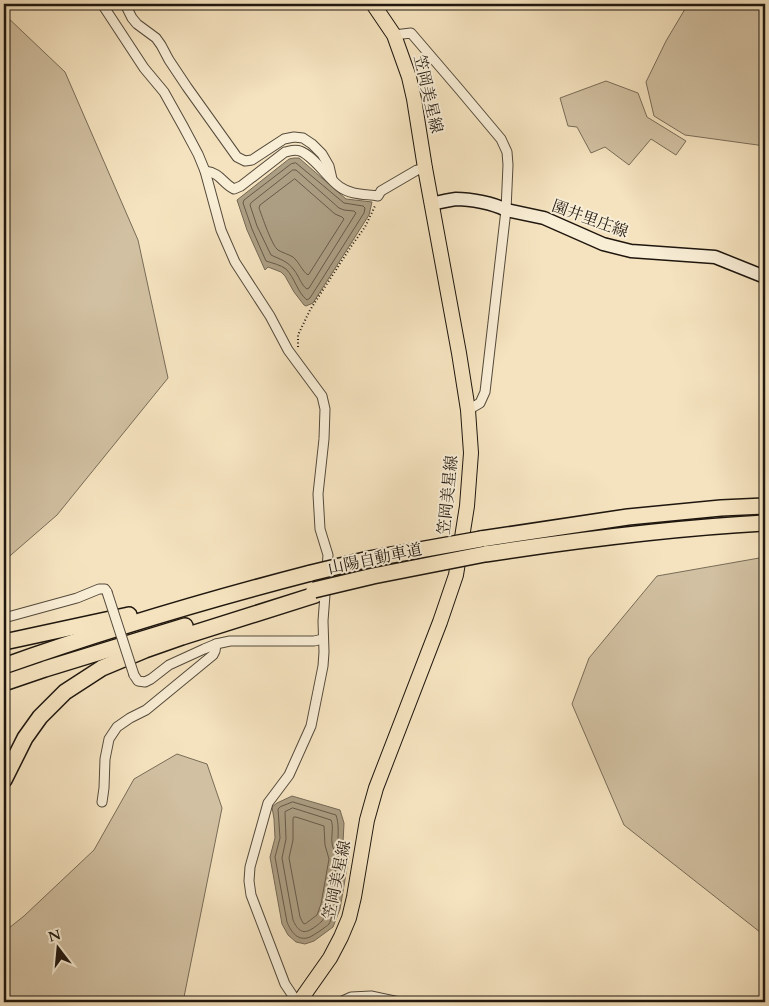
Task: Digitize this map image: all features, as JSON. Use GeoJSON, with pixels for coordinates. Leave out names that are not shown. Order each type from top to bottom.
{"type":"FeatureCollection","features":[{"type":"Feature","properties":{"kind":"highway","name":"山陽自動車道"},"geometry":{"type":"LineString","coordinates":[[4,666],[166,613],[311,573],[368,560],[481,538],[628,517],[721,508],[765,506]]}},
{"type":"Feature","properties":{"kind":"highway","name":"山陽自動車道"},"geometry":{"type":"LineString","coordinates":[[4,684],[45,669],[180,627],[373,576],[485,554],[538,546],[629,534],[765,523]]}},
{"type":"Feature","properties":{"kind":"highway"},"geometry":{"type":"LineString","coordinates":[[4,642],[240,592]]}},
{"type":"Feature","properties":{"kind":"highway"},"geometry":{"type":"LineString","coordinates":[[4,780],[24,738],[40,717],[65,692],[102,668],[145,650],[315,592]]}},
{"type":"Feature","properties":{"kind":"main road","name":"笠岡美星線"},"geometry":{"type":"LineString","coordinates":[[298,1002],[330,958],[349,918],[367,820],[376,788],[440,622],[456,575],[467,506],[471,452],[468,410],[414,99],[409,77],[394,35],[373,4]]}},
{"type":"Feature","properties":{"kind":"main road","name":"園井里庄線"},"geometry":{"type":"LineString","coordinates":[[432,204],[454,199],[475,201],[544,218],[603,244],[631,251],[716,256],[765,277]]}},
{"type":"Feature","properties":{"kind":"street"},"geometry":{"type":"LineString","coordinates":[[102,4],[144,68],[164,92],[194,147],[205,172],[221,230],[235,262],[270,316],[288,350],[322,396],[325,409],[318,494],[320,529],[328,555],[323,666],[311,726],[289,775],[268,803],[250,867],[251,895],[285,984],[298,1002]]}},
{"type":"Feature","properties":{"kind":"street"},"geometry":{"type":"LineString","coordinates":[[125,4],[136,24],[156,38],[186,87],[238,157],[245,161],[252,160],[284,139],[303,138],[322,154],[329,166],[332,179]]}},
{"type":"Feature","properties":{"kind":"street"},"geometry":{"type":"LineString","coordinates":[[394,35],[411,33],[501,139],[507,152],[506,210],[485,392],[480,404],[468,410]]}},
{"type":"Feature","properties":{"kind":"street"},"geometry":{"type":"LineString","coordinates":[[205,172],[212,172],[234,189],[241,186],[285,152],[293,150],[300,151],[309,157],[339,187],[348,192],[378,196],[381,191],[417,170],[425,168]]}},
{"type":"Feature","properties":{"kind":"street"},"geometry":{"type":"LineString","coordinates":[[4,618],[105,589],[134,675],[138,681],[145,682],[169,665],[216,644],[323,639]]}},
{"type":"Feature","properties":{"kind":"street"},"geometry":{"type":"LineString","coordinates":[[102,802],[104,759],[109,739],[117,727],[146,710],[213,656],[216,644]]}},
{"type":"Feature","properties":{"kind":"street"},"geometry":{"type":"LineString","coordinates":[[340,1002],[352,997],[371,996],[399,1002]]}},
{"type":"Feature","properties":{"kind":"path"},"geometry":{"type":"LineString","coordinates":[[303,371],[298,346],[298,335],[310,310],[365,227],[378,196]]}},
{"type":"Feature","properties":{"kind":"shaded area"},"geometry":{"type":"Polygon","coordinates":[[[688,4],[765,4],[765,146],[685,135],[654,116],[646,82],[666,41],[688,4]]]}},
{"type":"Feature","properties":{"kind":"shaded area"},"geometry":{"type":"Polygon","coordinates":[[[4,14],[65,72],[138,240],[168,378],[57,515],[4,561],[4,14]]]}},
{"type":"Feature","properties":{"kind":"shaded area"},"geometry":{"type":"Polygon","coordinates":[[[606,81],[638,93],[647,117],[686,141],[676,155],[651,139],[629,165],[605,147],[591,153],[577,127],[568,126],[560,98],[606,81]]]}},
{"type":"Feature","properties":{"kind":"shaded area"},"geometry":{"type":"Polygon","coordinates":[[[765,557],[765,936],[624,825],[572,704],[589,658],[657,576],[765,557]]]}},
{"type":"Feature","properties":{"kind":"shaded area"},"geometry":{"type":"Polygon","coordinates":[[[177,754],[207,764],[222,808],[183,1002],[4,1002],[4,932],[24,916],[94,850],[134,779],[177,754]]]}},
{"type":"Feature","properties":{"kind":"water"},"geometry":{"type":"Polygon","coordinates":[[[299,158],[346,199],[372,202],[369,215],[313,303],[306,306],[281,272],[268,267],[265,270],[247,230],[237,200],[289,159],[299,158]]]}},
{"type":"Feature","properties":{"kind":"water"},"geometry":{"type":"Polygon","coordinates":[[[292,796],[340,810],[344,823],[343,843],[349,856],[340,909],[333,927],[314,941],[305,944],[296,942],[288,935],[282,924],[270,857],[275,838],[272,807],[292,796]]]}}]}
